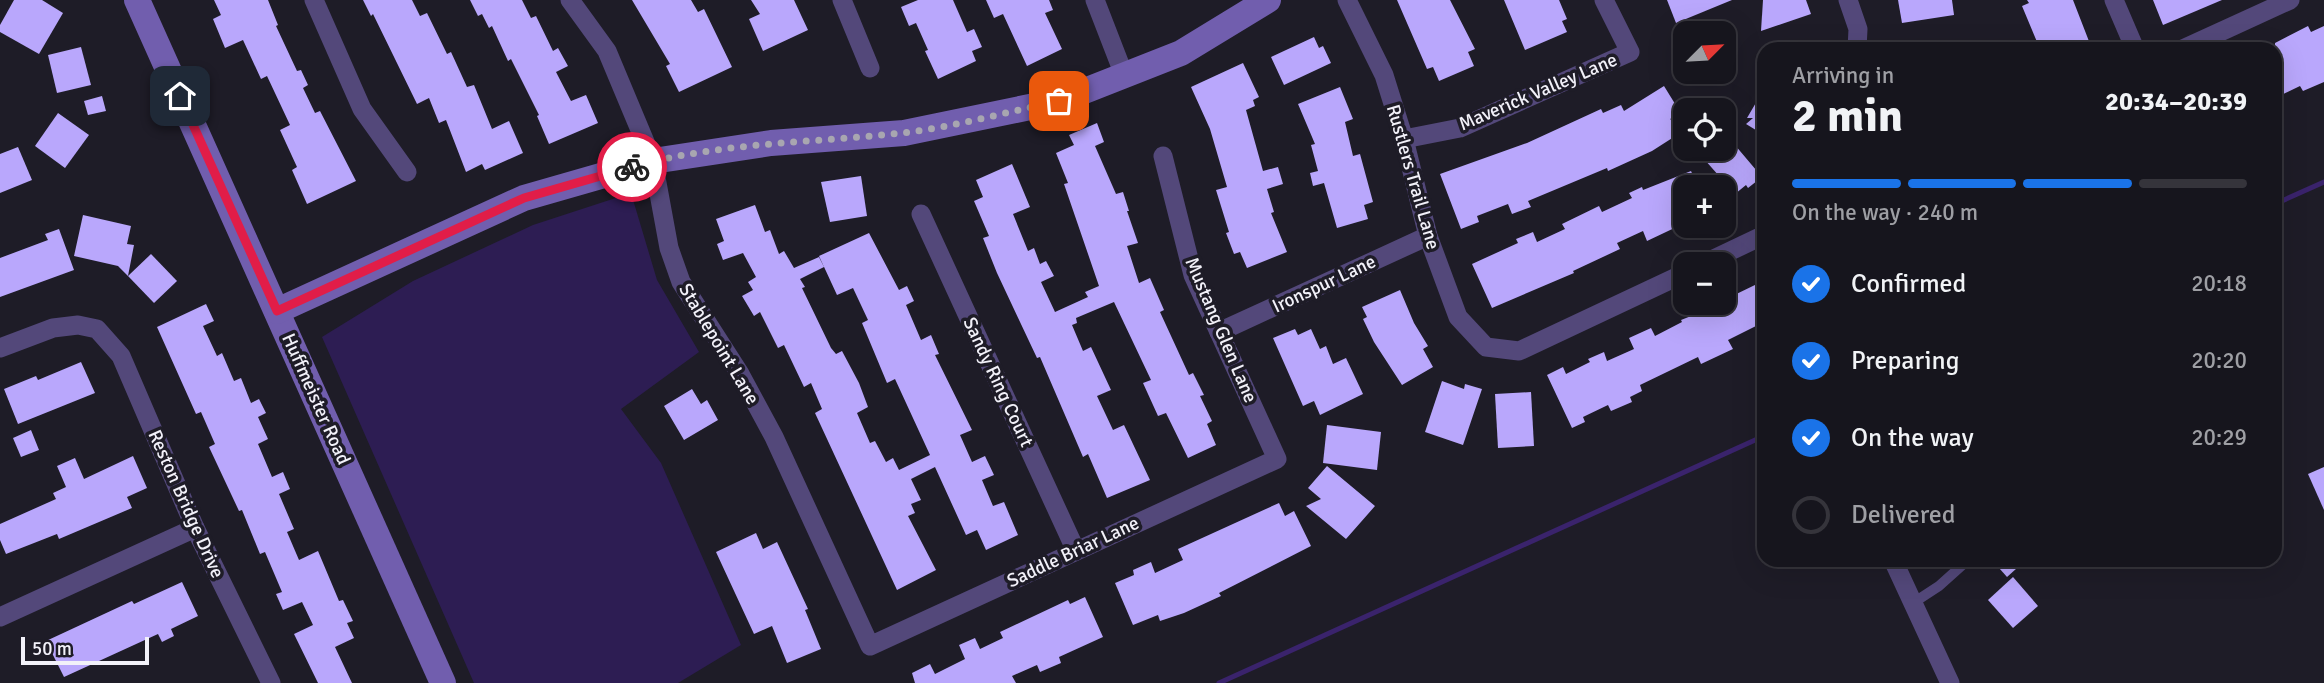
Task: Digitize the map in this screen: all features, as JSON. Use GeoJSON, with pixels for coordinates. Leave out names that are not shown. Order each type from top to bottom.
{"type":"FeatureCollection","features":[{"type":"Feature","properties":{"kind":"street","name":"Huffmeister Road"},"geometry":{"type":"LineString","coordinates":[[137,0],[443,683]]}},
{"type":"Feature","properties":{"kind":"street"},"geometry":{"type":"LineString","coordinates":[[314,0],[362,109],[407,172]]}},
{"type":"Feature","properties":{"kind":"street","name":"Stablepoint Lane"},"geometry":{"type":"LineString","coordinates":[[570,0],[607,51],[653,161],[669,248],[681,282],[740,374],[774,437],[870,646]]}},
{"type":"Feature","properties":{"kind":"street"},"geometry":{"type":"LineString","coordinates":[[842,0],[870,68]]}},
{"type":"Feature","properties":{"kind":"street"},"geometry":{"type":"LineString","coordinates":[[1095,0],[1124,75]]}},
{"type":"Feature","properties":{"kind":"street"},"geometry":{"type":"LineString","coordinates":[[277,311],[524,198],[653,161],[771,143],[904,133],[1059,101],[1181,53],[1268,0]]}},
{"type":"Feature","properties":{"kind":"street","name":"Rustlers Trail Lane"},"geometry":{"type":"LineString","coordinates":[[1347,0],[1384,75],[1404,139],[1428,236],[1458,317],[1486,347],[1519,351],[1673,278]]}},
{"type":"Feature","properties":{"kind":"street","name":"Maverick Valley Lane"},"geometry":{"type":"LineString","coordinates":[[1404,139],[1460,128],[1630,52],[1605,0]]}},
{"type":"Feature","properties":{"kind":"street"},"geometry":{"type":"LineString","coordinates":[[1848,0],[1857,29],[1857,42]]}},
{"type":"Feature","properties":{"kind":"street"},"geometry":{"type":"LineString","coordinates":[[2114,0],[2132,42]]}},
{"type":"Feature","properties":{"kind":"street"},"geometry":{"type":"LineString","coordinates":[[2198,42],[2290,0]]}},
{"type":"Feature","properties":{"kind":"street","name":"Mustang Glen Lane"},"geometry":{"type":"LineString","coordinates":[[1163,156],[1193,275],[1277,458]]}},
{"type":"Feature","properties":{"kind":"street","name":"Sandy Ring Court"},"geometry":{"type":"LineString","coordinates":[[921,214],[1076,551]]}},
{"type":"Feature","properties":{"kind":"street","name":"Ironspur Lane"},"geometry":{"type":"LineString","coordinates":[[1219,332],[1428,236]]}},
{"type":"Feature","properties":{"kind":"street"},"geometry":{"type":"LineString","coordinates":[[1728,252],[1757,238]]}},
{"type":"Feature","properties":{"kind":"street","name":"Reston Bridge Drive"},"geometry":{"type":"LineString","coordinates":[[0,348],[53,328],[78,325],[97,329],[121,356],[195,528],[271,683]]}},
{"type":"Feature","properties":{"kind":"street","name":"Saddle Briar Lane"},"geometry":{"type":"LineString","coordinates":[[870,646],[1277,458]]}},
{"type":"Feature","properties":{"kind":"street"},"geometry":{"type":"LineString","coordinates":[[0,617],[195,528]]}},
{"type":"Feature","properties":{"kind":"street"},"geometry":{"type":"LineString","coordinates":[[1896,567],[1950,683]]}},
{"type":"Feature","properties":{"kind":"lane"},"geometry":{"type":"LineString","coordinates":[[1913,603],[1939,586],[1960,567]]}},
{"type":"Feature","properties":{"kind":"shaded area"},"geometry":{"type":"Polygon","coordinates":[[[631,193],[657,280],[699,352],[621,409],[661,463],[741,645],[678,683],[474,683],[322,337],[413,281],[533,225],[631,193]]]}},
{"type":"Feature","properties":{"kind":"building"},"geometry":{"type":"Polygon","coordinates":[[[14,0],[42,0],[63,13],[39,54],[0,32],[0,25],[14,0]]]}},
{"type":"Feature","properties":{"kind":"building"},"geometry":{"type":"Polygon","coordinates":[[[214,0],[268,0],[278,25],[276,26],[297,71],[301,70],[308,85],[303,88],[315,113],[320,111],[356,181],[307,204],[292,170],[297,167],[280,130],[290,125],[267,76],[261,79],[243,40],[225,48],[213,19],[221,15],[214,0]]]}},
{"type":"Feature","properties":{"kind":"building"},"geometry":{"type":"Polygon","coordinates":[[[363,0],[412,0],[420,16],[427,13],[447,54],[451,52],[467,87],[474,85],[492,129],[509,121],[523,153],[485,170],[482,164],[466,172],[446,120],[439,123],[429,98],[417,104],[373,14],[371,16],[363,0]]]}},
{"type":"Feature","properties":{"kind":"building"},"geometry":{"type":"Polygon","coordinates":[[[470,0],[522,0],[531,18],[536,16],[553,51],[558,48],[568,66],[556,72],[571,101],[586,95],[598,123],[549,144],[537,116],[539,115],[511,59],[508,61],[492,26],[489,28],[482,14],[478,16],[470,0]]]}},
{"type":"Feature","properties":{"kind":"building"},"geometry":{"type":"Polygon","coordinates":[[[632,0],[691,0],[698,12],[704,9],[732,67],[679,92],[666,66],[670,64],[632,0]]]}},
{"type":"Feature","properties":{"kind":"building"},"geometry":{"type":"Polygon","coordinates":[[[751,0],[794,0],[808,30],[763,51],[749,19],[760,14],[751,0]]]}},
{"type":"Feature","properties":{"kind":"building"},"geometry":{"type":"Polygon","coordinates":[[[918,0],[953,0],[967,32],[974,29],[982,47],[972,51],[976,61],[938,79],[916,23],[909,26],[901,7],[918,0]]]}},
{"type":"Feature","properties":{"kind":"building"},"geometry":{"type":"Polygon","coordinates":[[[986,0],[1049,0],[1053,10],[1045,13],[1062,49],[1027,66],[1003,14],[994,18],[986,0]]]}},
{"type":"Feature","properties":{"kind":"building"},"geometry":{"type":"Polygon","coordinates":[[[1397,0],[1450,0],[1475,49],[1468,52],[1474,66],[1439,81],[1433,67],[1427,69],[1397,0]]]}},
{"type":"Feature","properties":{"kind":"building"},"geometry":{"type":"Polygon","coordinates":[[[1504,0],[1559,0],[1567,19],[1562,21],[1567,32],[1525,50],[1504,0]]]}},
{"type":"Feature","properties":{"kind":"building"},"geometry":{"type":"Polygon","coordinates":[[[1667,0],[1732,0],[1681,21],[1675,21],[1667,0]]]}},
{"type":"Feature","properties":{"kind":"building"},"geometry":{"type":"Polygon","coordinates":[[[1763,0],[1806,0],[1811,14],[1761,31],[1763,0]]]}},
{"type":"Feature","properties":{"kind":"building"},"geometry":{"type":"Polygon","coordinates":[[[1898,0],[1952,0],[1954,15],[1902,23],[1898,0]]]}},
{"type":"Feature","properties":{"kind":"building"},"geometry":{"type":"Polygon","coordinates":[[[2027,0],[2073,0],[2089,42],[2037,42],[2022,6],[2029,3],[2027,0]]]}},
{"type":"Feature","properties":{"kind":"building"},"geometry":{"type":"Polygon","coordinates":[[[2153,0],[2222,0],[2163,25],[2153,0]]]}},
{"type":"Feature","properties":{"kind":"building"},"geometry":{"type":"Polygon","coordinates":[[[2308,26],[2311,32],[2324,26],[2324,82],[2303,91],[2300,86],[2282,95],[2282,42],[2277,42],[2308,26]]]}},
{"type":"Feature","properties":{"kind":"building"},"geometry":{"type":"Polygon","coordinates":[[[1314,37],[1319,48],[1323,46],[1331,63],[1284,85],[1271,57],[1314,37]]]}},
{"type":"Feature","properties":{"kind":"building"},"geometry":{"type":"Polygon","coordinates":[[[81,47],[91,85],[57,93],[48,55],[81,47]]]}},
{"type":"Feature","properties":{"kind":"building"},"geometry":{"type":"Polygon","coordinates":[[[1243,63],[1259,97],[1253,100],[1255,106],[1246,110],[1263,171],[1278,167],[1283,184],[1267,189],[1274,212],[1271,213],[1287,252],[1247,268],[1240,252],[1234,254],[1226,233],[1229,232],[1216,190],[1227,187],[1210,129],[1191,87],[1243,63]]]}},
{"type":"Feature","properties":{"kind":"building"},"geometry":{"type":"Polygon","coordinates":[[[1664,86],[1673,101],[1673,122],[1670,118],[1673,138],[1652,151],[1608,171],[1607,168],[1528,201],[1531,207],[1512,214],[1508,204],[1477,216],[1479,222],[1461,229],[1440,174],[1527,143],[1601,109],[1603,113],[1621,105],[1624,111],[1664,86]]]}},
{"type":"Feature","properties":{"kind":"building"},"geometry":{"type":"Polygon","coordinates":[[[1340,87],[1353,119],[1345,122],[1353,156],[1360,154],[1373,202],[1364,205],[1368,219],[1337,228],[1324,183],[1313,186],[1310,173],[1318,171],[1311,145],[1315,144],[1298,104],[1340,87]]]}},
{"type":"Feature","properties":{"kind":"building"},"geometry":{"type":"Polygon","coordinates":[[[102,96],[106,111],[88,115],[84,101],[102,96]]]}},
{"type":"Feature","properties":{"kind":"building"},"geometry":{"type":"Polygon","coordinates":[[[1757,101],[1757,131],[1746,124],[1753,118],[1747,118],[1757,101]]]}},
{"type":"Feature","properties":{"kind":"building"},"geometry":{"type":"Polygon","coordinates":[[[58,113],[89,135],[65,168],[35,146],[58,113]]]}},
{"type":"Feature","properties":{"kind":"building"},"geometry":{"type":"Polygon","coordinates":[[[1097,123],[1104,142],[1095,146],[1116,194],[1123,192],[1138,243],[1127,246],[1139,283],[1150,278],[1164,310],[1160,312],[1189,375],[1193,373],[1204,395],[1200,396],[1212,421],[1207,424],[1216,445],[1188,458],[1166,413],[1158,416],[1143,383],[1151,380],[1114,302],[1076,318],[1077,323],[1072,325],[1083,351],[1091,347],[1111,390],[1097,396],[1113,430],[1124,425],[1150,480],[1107,498],[1088,454],[1083,457],[1040,357],[1037,358],[997,273],[983,238],[989,236],[974,201],[983,197],[976,180],[1012,164],[1030,207],[1013,214],[1028,251],[1034,248],[1040,264],[1046,261],[1054,276],[1041,282],[1055,312],[1088,297],[1085,292],[1099,286],[1064,184],[1068,183],[1056,153],[1074,145],[1069,135],[1097,123]]]}},
{"type":"Feature","properties":{"kind":"building"},"geometry":{"type":"Polygon","coordinates":[[[1736,146],[1757,171],[1757,181],[1736,193],[1736,175],[1718,175],[1706,161],[1736,161],[1736,146]]]}},
{"type":"Feature","properties":{"kind":"building"},"geometry":{"type":"Polygon","coordinates":[[[18,147],[32,180],[0,193],[0,154],[18,147]]]}},
{"type":"Feature","properties":{"kind":"building"},"geometry":{"type":"Polygon","coordinates":[[[861,176],[867,216],[830,222],[821,182],[861,176]]]}},
{"type":"Feature","properties":{"kind":"building"},"geometry":{"type":"Polygon","coordinates":[[[1673,178],[1673,229],[1647,241],[1643,231],[1617,243],[1620,249],[1573,271],[1574,273],[1492,308],[1472,264],[1518,243],[1516,239],[1533,232],[1537,242],[1565,229],[1562,224],[1599,206],[1602,212],[1632,198],[1629,193],[1642,187],[1643,190],[1673,178]]]}},
{"type":"Feature","properties":{"kind":"building"},"geometry":{"type":"Polygon","coordinates":[[[755,205],[765,232],[770,230],[779,254],[784,251],[794,268],[819,257],[824,267],[800,279],[805,287],[802,288],[831,348],[836,354],[842,351],[859,383],[868,407],[857,413],[870,443],[875,441],[886,462],[893,458],[899,470],[930,455],[895,379],[887,383],[862,323],[868,320],[853,288],[837,295],[819,256],[869,233],[899,290],[907,286],[914,301],[906,305],[921,340],[931,335],[939,354],[935,355],[972,430],[960,435],[972,462],[985,456],[994,475],[982,480],[993,506],[1004,502],[1018,535],[986,550],[977,530],[966,535],[935,467],[911,479],[921,500],[911,504],[915,513],[908,516],[936,570],[897,590],[815,413],[822,409],[811,383],[804,387],[784,345],[778,348],[760,312],[754,316],[742,296],[753,290],[748,282],[756,277],[743,253],[723,260],[717,244],[724,241],[716,219],[755,205]]]}},
{"type":"Feature","properties":{"kind":"building"},"geometry":{"type":"Polygon","coordinates":[[[83,215],[131,226],[127,244],[134,245],[128,276],[118,266],[74,256],[83,215]]]}},
{"type":"Feature","properties":{"kind":"building"},"geometry":{"type":"Polygon","coordinates":[[[59,229],[74,270],[0,297],[0,258],[48,240],[45,234],[59,229]]]}},
{"type":"Feature","properties":{"kind":"building"},"geometry":{"type":"Polygon","coordinates":[[[151,254],[177,281],[154,303],[128,276],[151,254]]]}},
{"type":"Feature","properties":{"kind":"building"},"geometry":{"type":"Polygon","coordinates":[[[1757,284],[1757,326],[1728,340],[1733,349],[1701,364],[1698,357],[1640,385],[1642,391],[1630,397],[1632,402],[1611,411],[1608,405],[1583,417],[1585,422],[1572,428],[1547,375],[1563,367],[1566,374],[1604,352],[1607,361],[1634,349],[1629,338],[1651,328],[1655,336],[1682,322],[1681,320],[1694,315],[1736,315],[1736,294],[1757,284]]]}},
{"type":"Feature","properties":{"kind":"building"},"geometry":{"type":"Polygon","coordinates":[[[1400,290],[1414,323],[1428,346],[1423,349],[1433,367],[1402,385],[1374,342],[1363,319],[1367,317],[1362,307],[1400,290]]]}},
{"type":"Feature","properties":{"kind":"building"},"geometry":{"type":"Polygon","coordinates":[[[206,304],[214,321],[203,326],[217,356],[222,353],[234,381],[241,378],[251,403],[259,399],[266,413],[258,417],[268,439],[258,444],[272,477],[283,472],[290,489],[279,494],[294,529],[287,532],[299,560],[318,551],[339,601],[343,600],[353,621],[347,623],[354,638],[335,647],[352,683],[318,683],[294,634],[313,625],[302,602],[283,610],[276,594],[282,592],[265,552],[260,554],[242,510],[239,511],[209,447],[215,444],[201,412],[196,414],[157,327],[206,304]]]}},
{"type":"Feature","properties":{"kind":"building"},"geometry":{"type":"Polygon","coordinates":[[[1295,329],[1298,335],[1311,329],[1320,349],[1326,346],[1333,364],[1346,358],[1363,394],[1320,415],[1314,401],[1303,406],[1273,338],[1295,329]]]}},
{"type":"Feature","properties":{"kind":"building"},"geometry":{"type":"Polygon","coordinates":[[[81,362],[95,393],[18,424],[4,389],[36,376],[38,380],[81,362]]]}},
{"type":"Feature","properties":{"kind":"building"},"geometry":{"type":"Polygon","coordinates":[[[1442,381],[1464,389],[1465,384],[1482,389],[1463,445],[1425,432],[1442,381]]]}},
{"type":"Feature","properties":{"kind":"building"},"geometry":{"type":"Polygon","coordinates":[[[692,389],[701,404],[707,400],[718,420],[684,440],[664,406],[692,389]]]}},
{"type":"Feature","properties":{"kind":"building"},"geometry":{"type":"Polygon","coordinates":[[[1531,392],[1534,446],[1498,448],[1495,394],[1531,392]]]}},
{"type":"Feature","properties":{"kind":"building"},"geometry":{"type":"Polygon","coordinates":[[[1327,425],[1381,432],[1377,470],[1323,463],[1327,425]]]}},
{"type":"Feature","properties":{"kind":"building"},"geometry":{"type":"Polygon","coordinates":[[[31,430],[39,450],[21,457],[13,438],[31,430]]]}},
{"type":"Feature","properties":{"kind":"building"},"geometry":{"type":"Polygon","coordinates":[[[133,456],[147,488],[127,497],[132,508],[59,539],[57,534],[6,554],[0,540],[0,524],[56,499],[53,493],[66,487],[57,466],[75,458],[84,479],[133,456]]]}},
{"type":"Feature","properties":{"kind":"building"},"geometry":{"type":"Polygon","coordinates":[[[1327,466],[1375,506],[1346,539],[1306,506],[1321,499],[1308,488],[1327,466]]]}},
{"type":"Feature","properties":{"kind":"building"},"geometry":{"type":"Polygon","coordinates":[[[2324,467],[2324,510],[2308,474],[2324,467]]]}},
{"type":"Feature","properties":{"kind":"building"},"geometry":{"type":"Polygon","coordinates":[[[1279,503],[1285,516],[1294,511],[1311,546],[1219,593],[1221,596],[1184,613],[1160,621],[1158,615],[1133,625],[1115,583],[1134,575],[1133,570],[1151,562],[1155,573],[1183,560],[1178,549],[1279,503]]]}},
{"type":"Feature","properties":{"kind":"building"},"geometry":{"type":"Polygon","coordinates":[[[756,533],[763,549],[777,542],[808,609],[805,610],[821,649],[787,663],[772,626],[754,634],[716,552],[756,533]]]}},
{"type":"Feature","properties":{"kind":"building"},"geometry":{"type":"Polygon","coordinates":[[[1998,567],[2018,567],[2007,577],[1998,567]]]}},
{"type":"Feature","properties":{"kind":"building"},"geometry":{"type":"Polygon","coordinates":[[[2013,577],[2038,606],[2013,628],[1988,600],[2013,577]]]}},
{"type":"Feature","properties":{"kind":"building"},"geometry":{"type":"Polygon","coordinates":[[[182,582],[198,616],[171,629],[174,636],[162,642],[158,634],[64,677],[46,641],[132,601],[134,604],[182,582]]]}},
{"type":"Feature","properties":{"kind":"building"},"geometry":{"type":"Polygon","coordinates":[[[1085,597],[1103,637],[1059,657],[1061,663],[1040,672],[1037,665],[1012,676],[1016,683],[915,683],[912,673],[930,664],[935,674],[965,659],[959,645],[975,638],[980,649],[1003,638],[1000,632],[1068,600],[1070,604],[1085,597]]]}},
{"type":"Feature","properties":{"kind":"waterway"},"geometry":{"type":"LineString","coordinates":[[2282,201],[2324,182]]}},
{"type":"Feature","properties":{"kind":"waterway"},"geometry":{"type":"LineString","coordinates":[[1219,683],[1757,439]]}},
{"type":"Feature","properties":{"kind":"way so far"},"geometry":{"type":"LineString","coordinates":[[632,167],[653,161],[771,143],[904,133],[1059,101]]}},
{"type":"Feature","properties":{"kind":"route"},"geometry":{"type":"LineString","coordinates":[[180,96],[277,311],[524,198],[632,167]]}}]}
